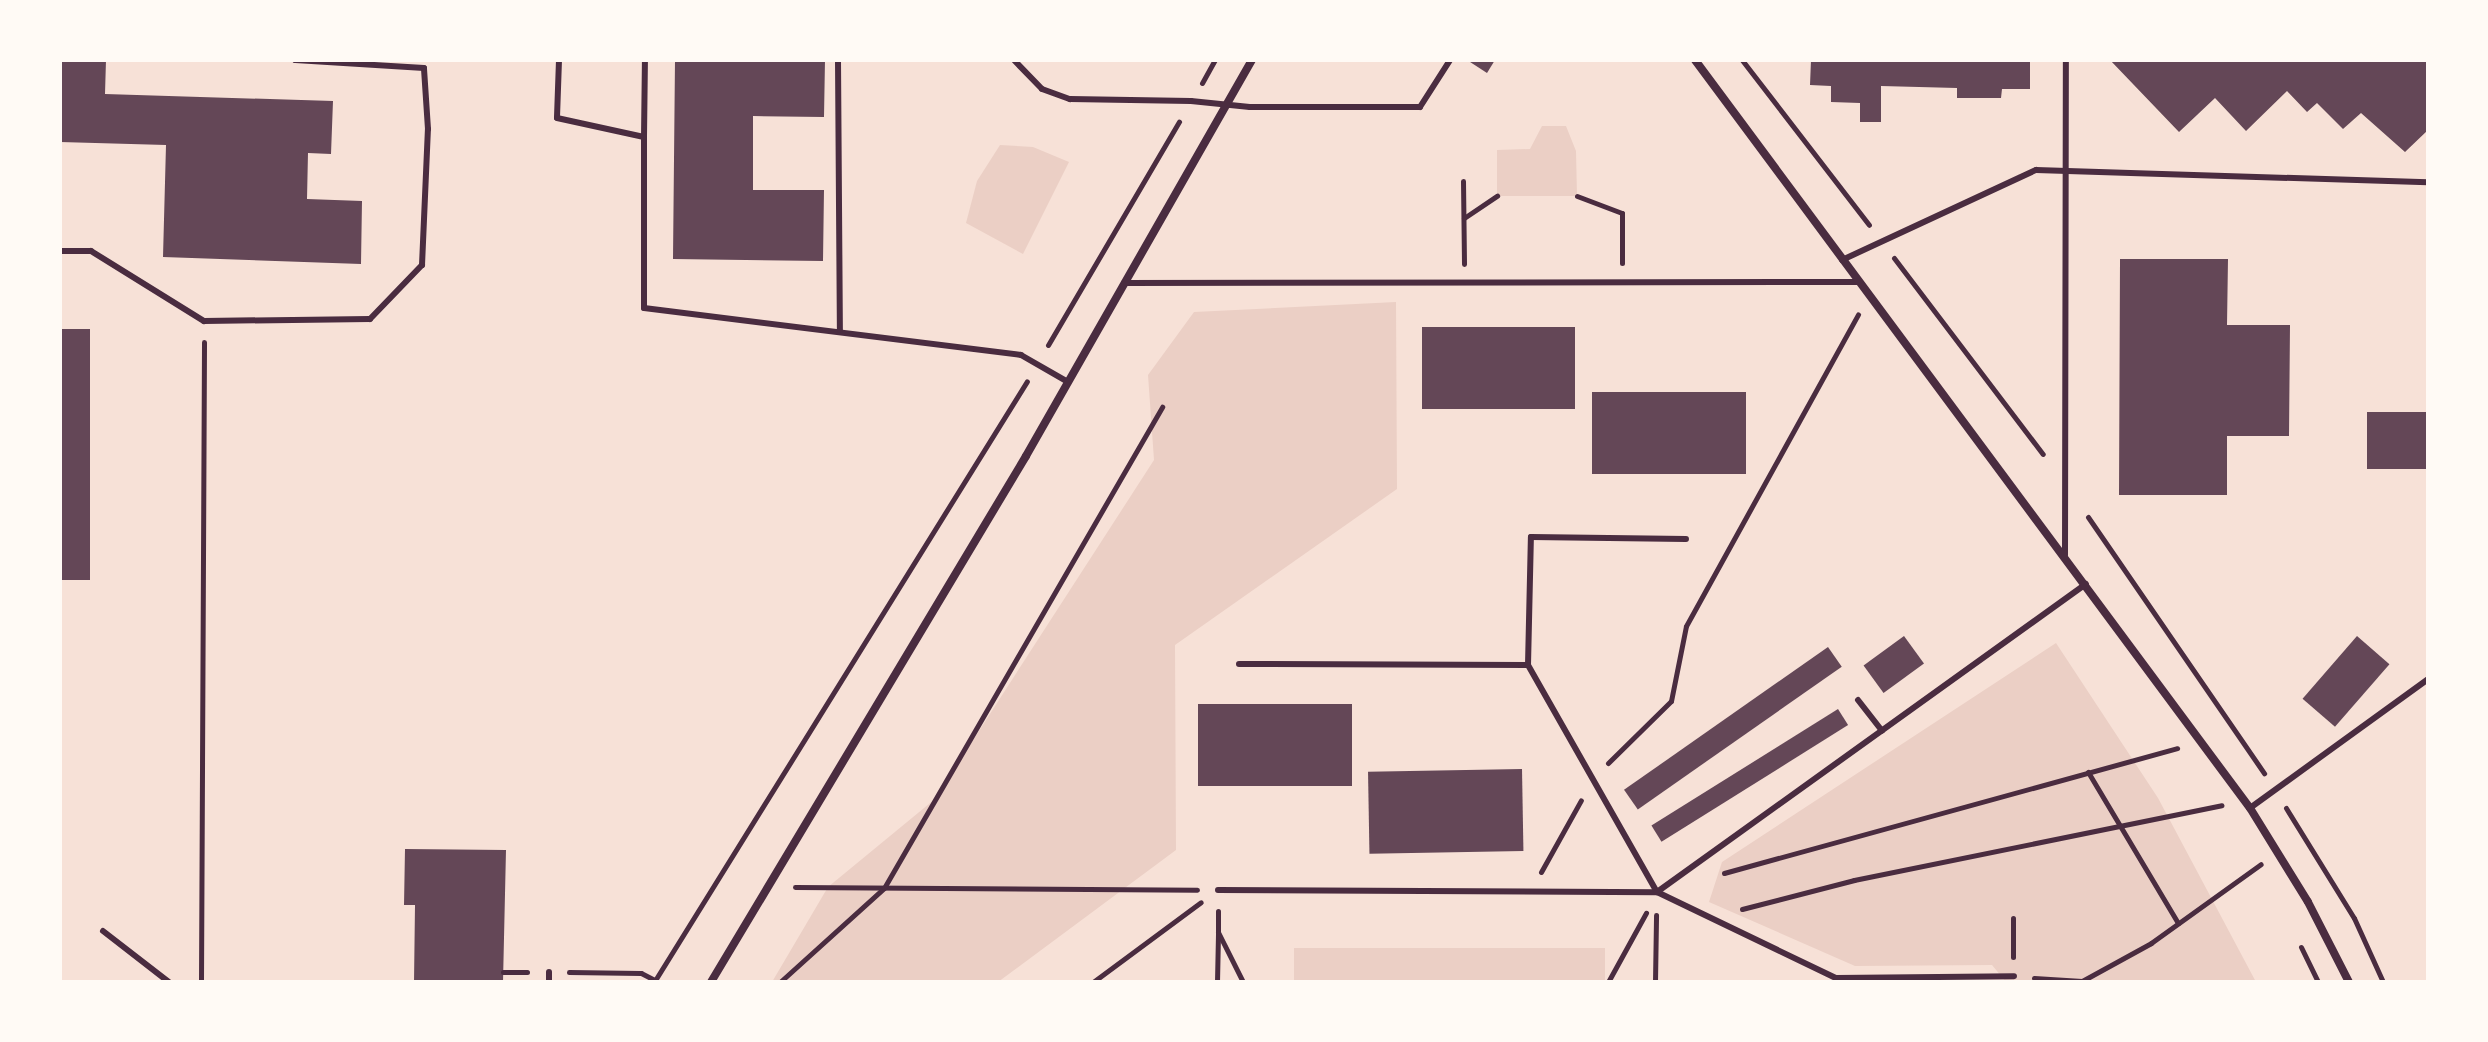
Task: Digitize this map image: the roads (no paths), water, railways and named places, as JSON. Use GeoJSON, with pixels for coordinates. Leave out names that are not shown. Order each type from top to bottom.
{"type":"FeatureCollection","features":[{"type":"Feature","properties":{"kind":"street"},"geometry":{"type":"LineString","coordinates":[[711,982],[1068,382],[1252,60]]}},
{"type":"Feature","properties":{"kind":"street"},"geometry":{"type":"LineString","coordinates":[[1695,60],[2250,808],[2308,902],[2349,982]]}},
{"type":"Feature","properties":{"kind":"lane"},"geometry":{"type":"LineString","coordinates":[[60,251],[91,251],[204,321],[370,319],[422,265],[428,129],[423,64],[295,60]]}},
{"type":"Feature","properties":{"kind":"lane"},"geometry":{"type":"LineString","coordinates":[[559,60],[557,118],[644,137]]}},
{"type":"Feature","properties":{"kind":"lane"},"geometry":{"type":"LineString","coordinates":[[645,60],[644,308],[840,330],[1021,355],[1068,382]]}},
{"type":"Feature","properties":{"kind":"lane"},"geometry":{"type":"LineString","coordinates":[[838,60],[840,330]]}},
{"type":"Feature","properties":{"kind":"lane"},"geometry":{"type":"LineString","coordinates":[[1014,60],[1042,89],[1070,99],[1191,101],[1226,105],[1420,107],[1450,60]]}},
{"type":"Feature","properties":{"kind":"lane"},"geometry":{"type":"LineString","coordinates":[[2065,555],[2066,60]]}},
{"type":"Feature","properties":{"kind":"lane"},"geometry":{"type":"LineString","coordinates":[[1842,260],[2036,170],[2428,182]]}},
{"type":"Feature","properties":{"kind":"lane"},"geometry":{"type":"LineString","coordinates":[[1124,283],[1859,282]]}},
{"type":"Feature","properties":{"kind":"lane"},"geometry":{"type":"LineString","coordinates":[[1657,892],[1528,665],[1531,537],[1686,539]]}},
{"type":"Feature","properties":{"kind":"lane"},"geometry":{"type":"LineString","coordinates":[[1657,892],[2086,584]]}},
{"type":"Feature","properties":{"kind":"lane"},"geometry":{"type":"LineString","coordinates":[[1239,664],[1528,665]]}},
{"type":"Feature","properties":{"kind":"lane"},"geometry":{"type":"LineString","coordinates":[[2250,808],[2428,679]]}},
{"type":"Feature","properties":{"kind":"lane"},"geometry":{"type":"LineString","coordinates":[[1858,700],[1882,731]]}},
{"type":"Feature","properties":{"kind":"lane"},"geometry":{"type":"LineString","coordinates":[[1218,890],[1657,892],[1836,978],[2014,976]]}},
{"type":"Feature","properties":{"kind":"lane"},"geometry":{"type":"LineString","coordinates":[[103,931],[169,982]]}},
{"type":"Feature","properties":{"kind":"lane"},"geometry":{"type":"LineString","coordinates":[[549,972],[549,982]]}}]}
